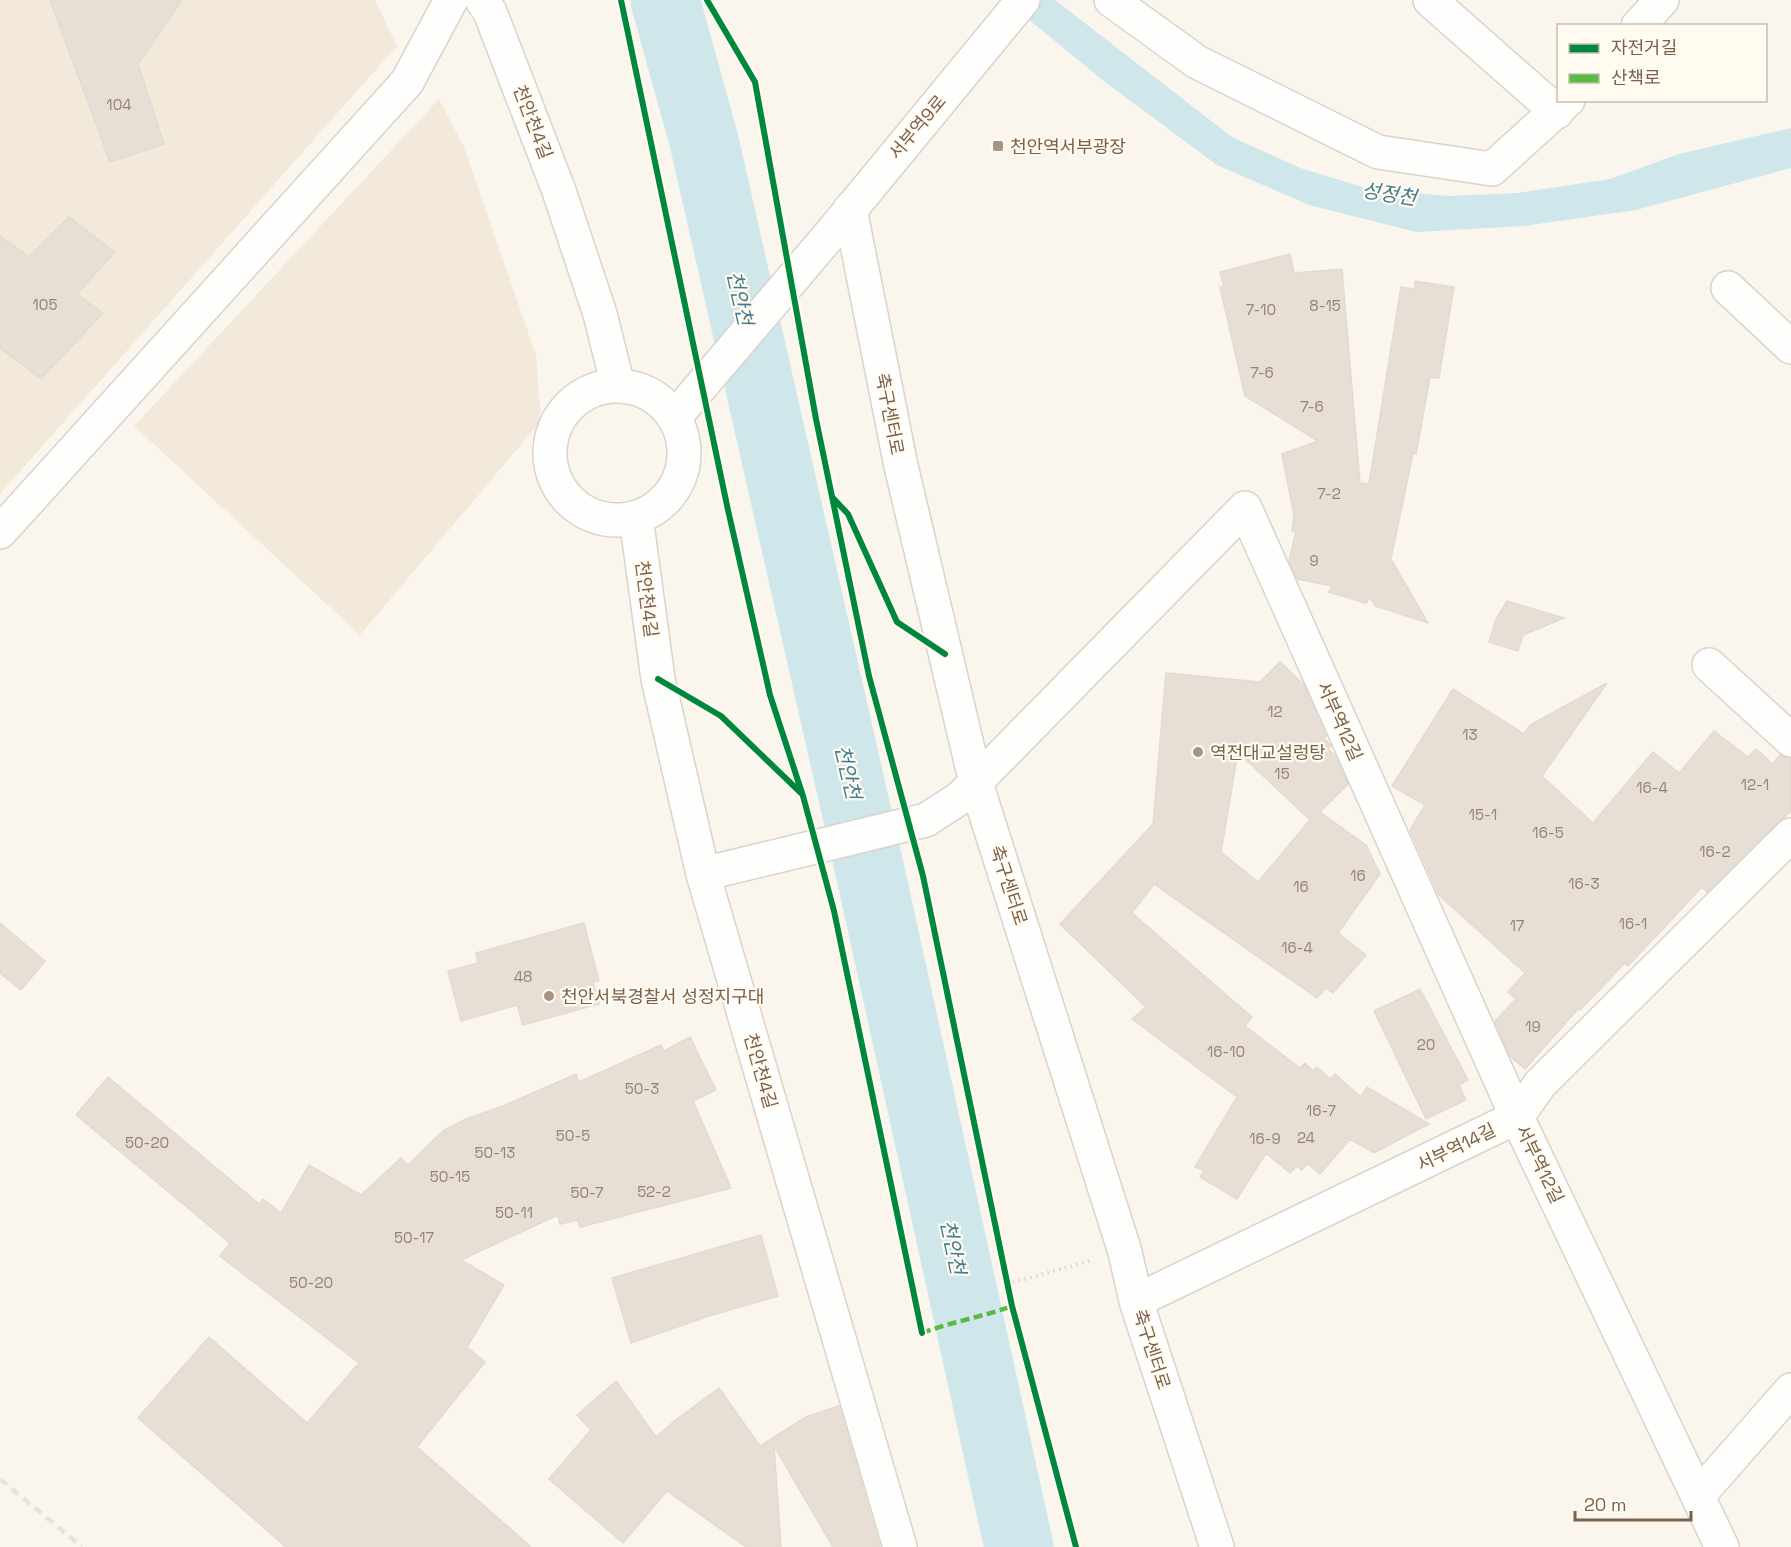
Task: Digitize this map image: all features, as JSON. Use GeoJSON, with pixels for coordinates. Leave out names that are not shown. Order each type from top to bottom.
{"type":"FeatureCollection","features":[{"type":"Feature","properties":{"kind":"street"},"geometry":{"type":"LineString","coordinates":[[0,532],[407,82],[451,0]]}},
{"type":"Feature","properties":{"kind":"street","name":"천안천4길"},"geometry":{"type":"LineString","coordinates":[[482,0],[490,12],[559,191],[600,314],[618,386]]}},
{"type":"Feature","properties":{"kind":"street","name":"서부역9로"},"geometry":{"type":"LineString","coordinates":[[674,418],[842,220],[1023,0]]}},
{"type":"Feature","properties":{"kind":"street"},"geometry":{"type":"LineString","coordinates":[[1111,0],[1197,63],[1378,152],[1492,169],[1563,106]]}},
{"type":"Feature","properties":{"kind":"street"},"geometry":{"type":"LineString","coordinates":[[1430,0],[1557,101]]}},
{"type":"Feature","properties":{"kind":"street"},"geometry":{"type":"LineString","coordinates":[[1640,24],[1662,0]]}},
{"type":"Feature","properties":{"kind":"street","name":"축구센터로"},"geometry":{"type":"LineString","coordinates":[[842,220],[976,783],[1125,1252],[1136,1301],[1217,1547]]}},
{"type":"Feature","properties":{"kind":"street"},"geometry":{"type":"LineString","coordinates":[[1728,288],[1791,347]]}},
{"type":"Feature","properties":{"kind":"street"},"geometry":{"type":"LineString","coordinates":[[618,386],[640,390],[658,401],[674,418],[681,436],[683,456],[680,476],[669,494],[654,508],[636,517],[614,520],[591,516],[572,503],[557,485],[550,463],[551,440],[559,418],[575,401],[595,390],[618,386]]}},
{"type":"Feature","properties":{"kind":"street","name":"서부역12길"},"geometry":{"type":"LineString","coordinates":[[703,874],[926,820],[960,798],[1245,508],[1517,1117],[1722,1547]]}},
{"type":"Feature","properties":{"kind":"street","name":"천안천4길"},"geometry":{"type":"LineString","coordinates":[[636,517],[658,679],[703,874],[900,1547]]}},
{"type":"Feature","properties":{"kind":"street"},"geometry":{"type":"LineString","coordinates":[[1710,665],[1791,740]]}},
{"type":"Feature","properties":{"kind":"street","name":"서부역14길"},"geometry":{"type":"LineString","coordinates":[[1136,1301],[1517,1117],[1540,1084],[1791,835]]}},
{"type":"Feature","properties":{"kind":"street"},"geometry":{"type":"LineString","coordinates":[[1698,1496],[1791,1390]]}},
{"type":"Feature","properties":{"kind":"path"},"geometry":{"type":"LineString","coordinates":[[1007,1284],[1125,1252]]}},
{"type":"Feature","properties":{"kind":"path"},"geometry":{"type":"LineString","coordinates":[[1005,1272],[1009,1295]]}},
{"type":"Feature","properties":{"kind":"shaded area"},"geometry":{"type":"Polygon","coordinates":[[[0,0],[375,0],[397,46],[0,494],[0,0]]]}},
{"type":"Feature","properties":{"kind":"shaded area"},"geometry":{"type":"Polygon","coordinates":[[[439,99],[464,147],[536,355],[541,421],[360,635],[134,426],[439,99]]]}},
{"type":"Feature","properties":{"kind":"water","name":"성정천"},"geometry":{"type":"Polygon","coordinates":[[[1005,0],[1055,0],[1232,137],[1300,168],[1372,190],[1449,196],[1518,193],[1610,179],[1679,154],[1791,128],[1791,168],[1636,210],[1524,226],[1416,232],[1309,205],[1217,165],[1105,82],[1005,0]]]}},
{"type":"Feature","properties":{"kind":"building"},"geometry":{"type":"Polygon","coordinates":[[[50,0],[182,0],[138,64],[164,144],[110,162],[50,0]]]}},
{"type":"Feature","properties":{"kind":"building"},"geometry":{"type":"Polygon","coordinates":[[[69,217],[115,252],[77,294],[103,313],[41,379],[0,348],[0,236],[29,257],[69,217]]]}},
{"type":"Feature","properties":{"kind":"building"},"geometry":{"type":"Polygon","coordinates":[[[1290,254],[1294,273],[1342,269],[1360,483],[1369,484],[1401,287],[1415,289],[1415,281],[1454,287],[1439,378],[1430,377],[1416,454],[1413,453],[1391,559],[1428,623],[1375,606],[1370,597],[1366,603],[1329,592],[1332,586],[1297,579],[1289,561],[1296,531],[1292,531],[1294,515],[1282,454],[1318,441],[1245,396],[1220,287],[1224,286],[1220,272],[1290,254]]]}},
{"type":"Feature","properties":{"kind":"building"},"geometry":{"type":"Polygon","coordinates":[[[1507,601],[1564,618],[1523,635],[1518,651],[1489,642],[1496,619],[1507,601]]]}},
{"type":"Feature","properties":{"kind":"building"},"geometry":{"type":"Polygon","coordinates":[[[1280,662],[1303,684],[1326,736],[1324,738],[1331,746],[1328,749],[1335,756],[1348,784],[1320,812],[1366,845],[1380,874],[1338,933],[1366,955],[1333,993],[1326,988],[1317,998],[1154,884],[1132,913],[1252,1017],[1245,1026],[1300,1068],[1305,1063],[1313,1071],[1317,1067],[1330,1079],[1335,1074],[1361,1097],[1367,1087],[1429,1124],[1374,1153],[1350,1139],[1320,1174],[1307,1163],[1302,1170],[1297,1166],[1290,1173],[1266,1153],[1237,1199],[1200,1177],[1204,1171],[1195,1167],[1237,1097],[1132,1019],[1146,1007],[1060,924],[1153,824],[1166,673],[1260,682],[1280,662]],[[1238,752],[1221,852],[1258,882],[1310,820],[1238,752]]]}},
{"type":"Feature","properties":{"kind":"building"},"geometry":{"type":"Polygon","coordinates":[[[1607,683],[1542,776],[1593,823],[1653,752],[1679,773],[1714,731],[1748,757],[1756,749],[1773,764],[1780,755],[1791,758],[1791,811],[1707,892],[1702,887],[1628,966],[1625,963],[1580,1010],[1578,1009],[1525,1069],[1510,1056],[1495,1021],[1516,999],[1508,992],[1525,973],[1439,895],[1410,830],[1425,805],[1392,786],[1453,689],[1524,734],[1530,725],[1607,683]]]}},
{"type":"Feature","properties":{"kind":"building"},"geometry":{"type":"Polygon","coordinates":[[[0,923],[45,961],[21,990],[0,973],[0,923]]]}},
{"type":"Feature","properties":{"kind":"building"},"geometry":{"type":"Polygon","coordinates":[[[584,923],[599,981],[593,982],[599,1004],[523,1025],[517,1005],[461,1021],[448,971],[478,963],[476,953],[584,923]]]}},
{"type":"Feature","properties":{"kind":"building"},"geometry":{"type":"Polygon","coordinates":[[[1420,989],[1468,1080],[1459,1085],[1466,1100],[1426,1119],[1374,1011],[1420,989]]]}},
{"type":"Feature","properties":{"kind":"building"},"geometry":{"type":"Polygon","coordinates":[[[690,1037],[716,1090],[693,1101],[731,1188],[580,1227],[578,1220],[560,1224],[558,1215],[461,1260],[504,1285],[467,1347],[485,1362],[417,1447],[531,1547],[286,1547],[138,1418],[209,1337],[307,1423],[359,1363],[220,1256],[230,1243],[76,1115],[108,1077],[259,1204],[263,1199],[281,1213],[309,1165],[361,1195],[401,1158],[408,1165],[444,1130],[466,1119],[503,1106],[576,1074],[579,1082],[661,1045],[664,1051],[690,1037]]]}},
{"type":"Feature","properties":{"kind":"building"},"geometry":{"type":"Polygon","coordinates":[[[761,1235],[778,1296],[706,1317],[631,1343],[612,1278],[761,1235]]]}},
{"type":"Feature","properties":{"kind":"building"},"geometry":{"type":"Polygon","coordinates":[[[616,1381],[656,1437],[719,1388],[760,1446],[806,1417],[839,1406],[880,1547],[833,1547],[774,1446],[781,1547],[746,1547],[667,1491],[623,1543],[549,1479],[591,1430],[577,1415],[616,1381]]]}},
{"type":"Feature","properties":{"kind":"waterway","name":"천안천"},"geometry":{"type":"LineString","coordinates":[[665,0],[704,141],[870,871],[1019,1547]]}},
{"type":"Feature","properties":{"kind":"railway"},"geometry":{"type":"LineString","coordinates":[[0,1479],[82,1547]]}},
{"type":"Feature","properties":{"kind":"marked path"},"geometry":{"type":"LineString","coordinates":[[922,1333],[1012,1306]]}},
{"type":"Feature","properties":{"kind":"cycle path"},"geometry":{"type":"LineString","coordinates":[[621,0],[728,510],[770,695],[803,796],[834,911],[922,1333]]}},
{"type":"Feature","properties":{"kind":"cycle path"},"geometry":{"type":"LineString","coordinates":[[707,0],[755,82],[816,419],[869,676],[923,876],[1012,1306],[1076,1547]]}},
{"type":"Feature","properties":{"kind":"cycle path"},"geometry":{"type":"LineString","coordinates":[[833,498],[848,514],[897,622],[945,654]]}},
{"type":"Feature","properties":{"kind":"cycle path"},"geometry":{"type":"LineString","coordinates":[[658,679],[721,716],[801,793]]}},
{"type":"Feature","properties":{"kind":"place","name":"천안역서부광장"},"geometry":{"type":"Point","coordinates":[998,146]}},
{"type":"Feature","properties":{"kind":"place","name":"역전대교설렁탕"},"geometry":{"type":"Point","coordinates":[1198,752]}},
{"type":"Feature","properties":{"kind":"place","name":"천안서북경찰서 성정지구대"},"geometry":{"type":"Point","coordinates":[549,996]}}]}
